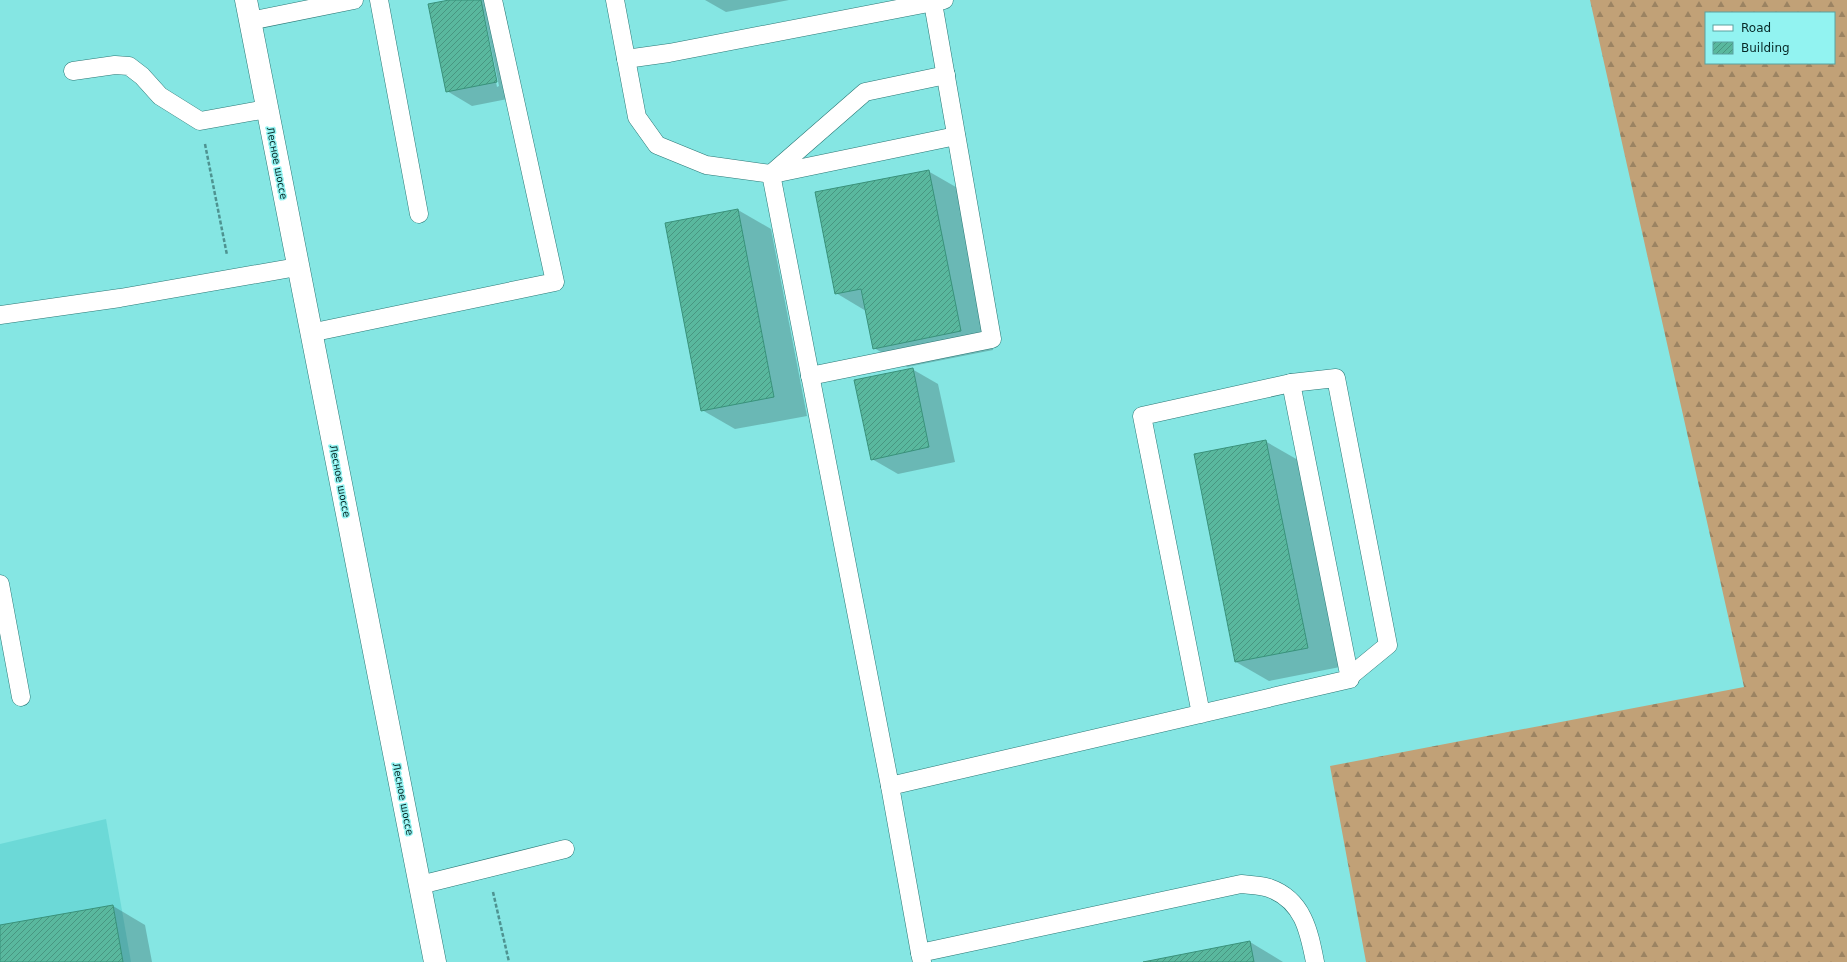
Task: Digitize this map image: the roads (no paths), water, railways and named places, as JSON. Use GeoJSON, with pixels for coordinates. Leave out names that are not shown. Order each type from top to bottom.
{"type":"FeatureCollection","features":[{"type":"Feature","properties":{"kind":"street","name":"Лесное шоссе"},"geometry":{"type":"LineString","coordinates":[[248,10],[297,267],[435,962]]}},
{"type":"Feature","properties":{"kind":"lane"},"geometry":{"type":"LineString","coordinates":[[248,10],[354,0]]}},
{"type":"Feature","properties":{"kind":"lane"},"geometry":{"type":"LineString","coordinates":[[379,0],[419,214]]}},
{"type":"Feature","properties":{"kind":"lane"},"geometry":{"type":"LineString","coordinates":[[310,333],[555,282],[493,0]]}},
{"type":"Feature","properties":{"kind":"lane"},"geometry":{"type":"LineString","coordinates":[[615,0],[637,117],[657,145],[706,165],[771,174],[956,136]]}},
{"type":"Feature","properties":{"kind":"lane"},"geometry":{"type":"LineString","coordinates":[[626,59],[669,53],[938,2],[946,75],[992,339],[810,376]]}},
{"type":"Feature","properties":{"kind":"lane"},"geometry":{"type":"LineString","coordinates":[[73,71],[115,65],[129,66],[142,76],[160,96],[200,121],[267,109]]}},
{"type":"Feature","properties":{"kind":"lane"},"geometry":{"type":"LineString","coordinates":[[771,174],[865,92],[946,75]]}},
{"type":"Feature","properties":{"kind":"lane"},"geometry":{"type":"LineString","coordinates":[[771,174],[890,786],[921,958],[1241,884],[1269,888],[1290,900],[1304,919],[1315,962]]}},
{"type":"Feature","properties":{"kind":"lane"},"geometry":{"type":"LineString","coordinates":[[0,315],[120,298],[297,267]]}},
{"type":"Feature","properties":{"kind":"lane"},"geometry":{"type":"LineString","coordinates":[[890,786],[1201,714],[1350,679],[1349,677],[1388,645],[1336,378],[1290,383],[1142,416],[1201,714]]}},
{"type":"Feature","properties":{"kind":"lane"},"geometry":{"type":"LineString","coordinates":[[1290,383],[1349,677]]}},
{"type":"Feature","properties":{"kind":"lane"},"geometry":{"type":"LineString","coordinates":[[0,584],[21,697]]}},
{"type":"Feature","properties":{"kind":"lane"},"geometry":{"type":"LineString","coordinates":[[420,884],[565,849]]}}]}
